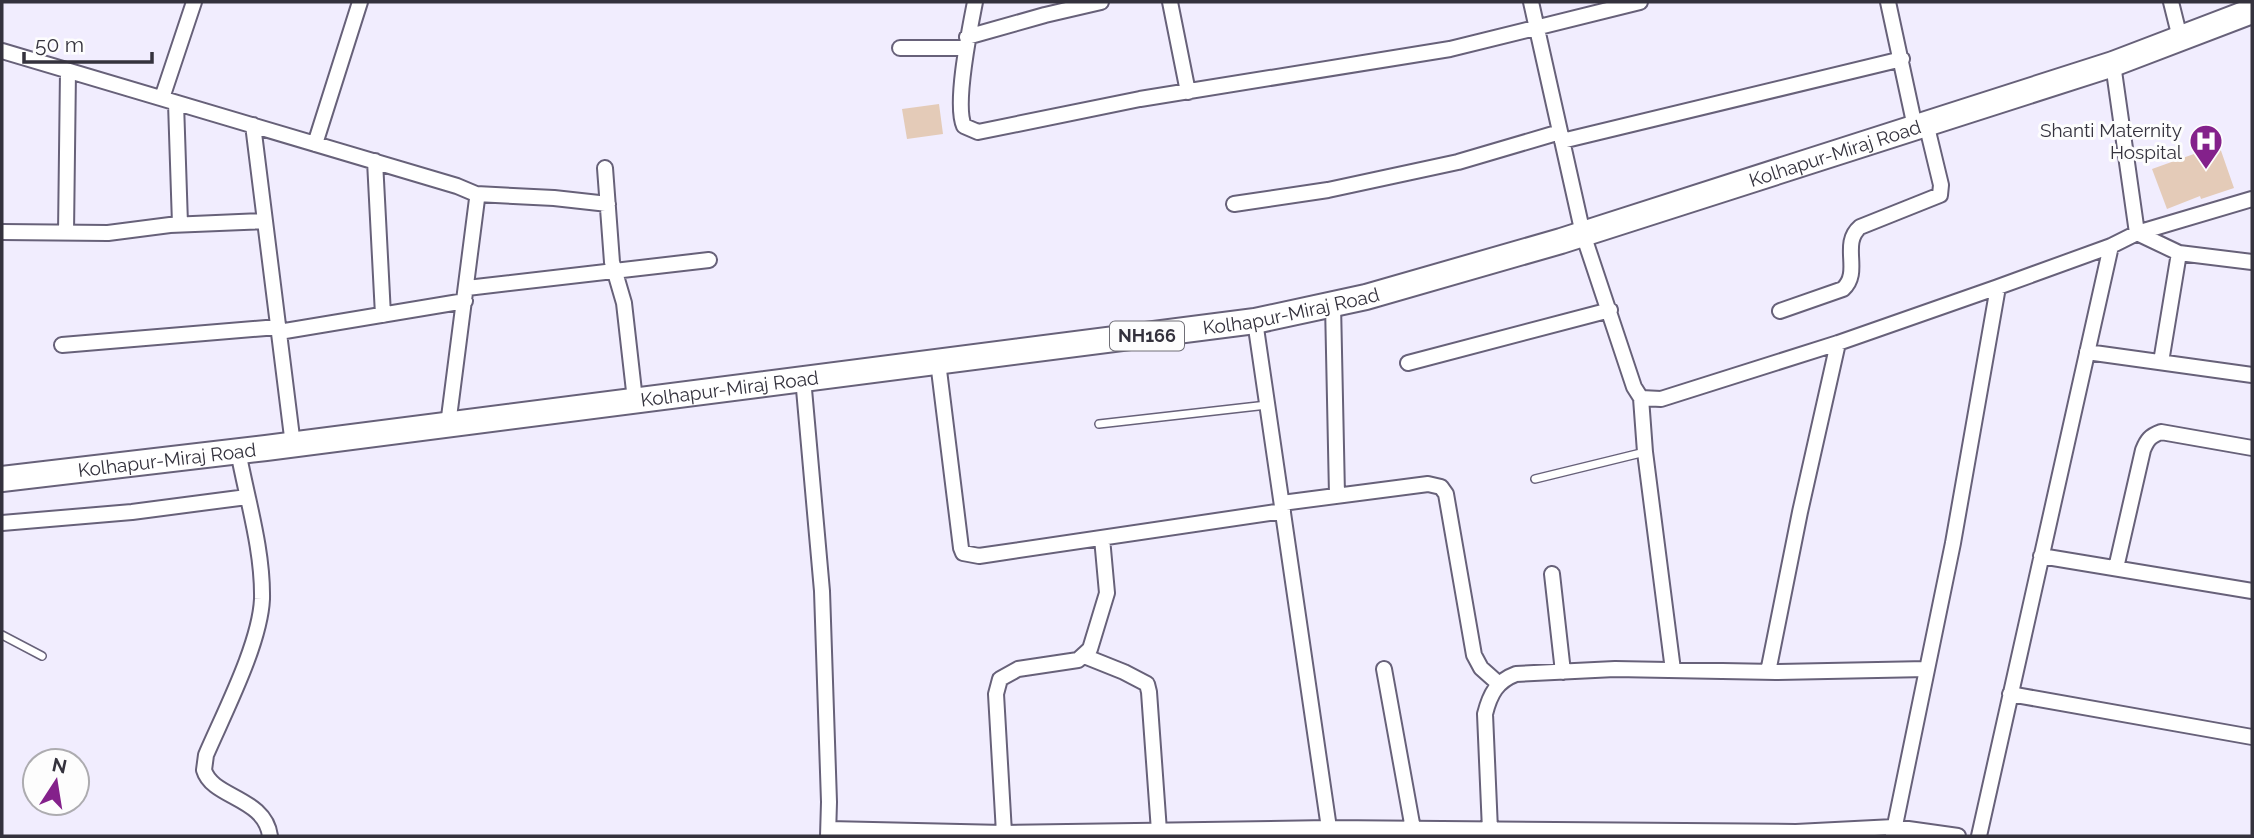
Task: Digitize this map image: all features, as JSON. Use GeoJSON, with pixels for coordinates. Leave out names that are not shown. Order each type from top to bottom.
{"type":"FeatureCollection","features":[{"type":"Feature","properties":{"kind":"highway","name":"Kolhapur-Miraj Road"},"geometry":{"type":"LineString","coordinates":[[2,479],[293,445],[1255,321],[1366,297],[1583,234],[2113,64],[2252,11]]}},
{"type":"Feature","properties":{"kind":"street"},"geometry":{"type":"LineString","coordinates":[[180,224],[169,100],[194,2]]}},
{"type":"Feature","properties":{"kind":"street"},"geometry":{"type":"LineString","coordinates":[[315,144],[360,2]]}},
{"type":"Feature","properties":{"kind":"street"},"geometry":{"type":"LineString","coordinates":[[975,2],[967,43],[962,121],[964,126],[978,132],[1188,92],[1450,49],[1640,2]]}},
{"type":"Feature","properties":{"kind":"street"},"geometry":{"type":"LineString","coordinates":[[900,48],[967,43],[1045,15],[1101,2]]}},
{"type":"Feature","properties":{"kind":"street"},"geometry":{"type":"LineString","coordinates":[[1170,2],[1188,92]]}},
{"type":"Feature","properties":{"kind":"street"},"geometry":{"type":"LineString","coordinates":[[1531,2],[1583,234],[1634,387],[1641,398],[1645,452],[1673,670]]}},
{"type":"Feature","properties":{"kind":"street"},"geometry":{"type":"LineString","coordinates":[[1780,311],[1847,286],[1851,275],[1850,242],[1852,235],[1860,227],[1940,195],[1941,185],[1921,125],[1888,2]]}},
{"type":"Feature","properties":{"kind":"street"},"geometry":{"type":"LineString","coordinates":[[2171,2],[2180,38]]}},
{"type":"Feature","properties":{"kind":"street"},"geometry":{"type":"LineString","coordinates":[[2,51],[375,161],[476,194],[608,204]]}},
{"type":"Feature","properties":{"kind":"street"},"geometry":{"type":"LineString","coordinates":[[1234,204],[1328,190],[1458,162],[1902,59]]}},
{"type":"Feature","properties":{"kind":"street"},"geometry":{"type":"LineString","coordinates":[[2113,64],[2137,233]]}},
{"type":"Feature","properties":{"kind":"street"},"geometry":{"type":"LineString","coordinates":[[66,233],[68,71]]}},
{"type":"Feature","properties":{"kind":"street"},"geometry":{"type":"LineString","coordinates":[[253,125],[293,445]]}},
{"type":"Feature","properties":{"kind":"street"},"geometry":{"type":"LineString","coordinates":[[375,161],[383,315]]}},
{"type":"Feature","properties":{"kind":"street"},"geometry":{"type":"LineString","coordinates":[[605,168],[614,271],[624,303],[635,400]]}},
{"type":"Feature","properties":{"kind":"street"},"geometry":{"type":"LineString","coordinates":[[448,425],[466,294],[476,194]]}},
{"type":"Feature","properties":{"kind":"street"},"geometry":{"type":"LineString","coordinates":[[1641,398],[1661,399],[1838,343],[2110,246],[2137,233],[2252,199]]}},
{"type":"Feature","properties":{"kind":"street"},"geometry":{"type":"LineString","coordinates":[[2,232],[108,233],[180,224],[265,221]]}},
{"type":"Feature","properties":{"kind":"street"},"geometry":{"type":"LineString","coordinates":[[2137,233],[2179,253],[2252,262]]}},
{"type":"Feature","properties":{"kind":"street"},"geometry":{"type":"LineString","coordinates":[[1979,836],[2110,246]]}},
{"type":"Feature","properties":{"kind":"street"},"geometry":{"type":"LineString","coordinates":[[2161,362],[2179,253]]}},
{"type":"Feature","properties":{"kind":"street"},"geometry":{"type":"LineString","coordinates":[[62,345],[279,329],[383,315],[466,294],[614,271],[709,260]]}},
{"type":"Feature","properties":{"kind":"street"},"geometry":{"type":"LineString","coordinates":[[1893,832],[1953,543],[1998,287]]}},
{"type":"Feature","properties":{"kind":"street"},"geometry":{"type":"LineString","coordinates":[[1333,304],[1337,495]]}},
{"type":"Feature","properties":{"kind":"street"},"geometry":{"type":"LineString","coordinates":[[1408,363],[1609,310]]}},
{"type":"Feature","properties":{"kind":"street"},"geometry":{"type":"LineString","coordinates":[[1255,321],[1330,832]]}},
{"type":"Feature","properties":{"kind":"street"},"geometry":{"type":"LineString","coordinates":[[1768,672],[1838,343]]}},
{"type":"Feature","properties":{"kind":"street"},"geometry":{"type":"LineString","coordinates":[[2087,352],[2252,374]]}},
{"type":"Feature","properties":{"kind":"street"},"geometry":{"type":"LineString","coordinates":[[938,362],[963,553],[979,556],[1102,538],[1337,495],[1428,484],[1440,487],[1446,494],[1474,655],[1481,668],[1499,684]]}},
{"type":"Feature","properties":{"kind":"street"},"geometry":{"type":"LineString","coordinates":[[803,378],[822,591],[828,833],[1330,832],[1413,829],[1893,832],[1958,836]]}},
{"type":"Feature","properties":{"kind":"street"},"geometry":{"type":"LineString","coordinates":[[2116,568],[2147,440],[2161,432],[2252,448]]}},
{"type":"Feature","properties":{"kind":"street"},"geometry":{"type":"LineString","coordinates":[[238,451],[261,567],[262,602],[256,635],[206,755],[204,770],[210,781],[258,812],[267,823],[270,836]]}},
{"type":"Feature","properties":{"kind":"street"},"geometry":{"type":"LineString","coordinates":[[2,523],[132,512],[247,497]]}},
{"type":"Feature","properties":{"kind":"street"},"geometry":{"type":"LineString","coordinates":[[1004,833],[996,694],[1000,679],[1017,669],[1069,662],[1084,656],[1090,649],[1106,603],[1107,584],[1102,538]]}},
{"type":"Feature","properties":{"kind":"street"},"geometry":{"type":"LineString","coordinates":[[2041,556],[2252,591]]}},
{"type":"Feature","properties":{"kind":"street"},"geometry":{"type":"LineString","coordinates":[[1552,574],[1563,672]]}},
{"type":"Feature","properties":{"kind":"street"},"geometry":{"type":"LineString","coordinates":[[1084,656],[1147,684],[1159,831]]}},
{"type":"Feature","properties":{"kind":"street"},"geometry":{"type":"LineString","coordinates":[[1384,669],[1413,829]]}},
{"type":"Feature","properties":{"kind":"street"},"geometry":{"type":"LineString","coordinates":[[1490,830],[1485,713],[1488,701],[1499,684],[1517,674],[1615,669],[1768,672],[1927,669]]}},
{"type":"Feature","properties":{"kind":"street"},"geometry":{"type":"LineString","coordinates":[[2010,694],[2252,737]]}},
{"type":"Feature","properties":{"kind":"lane"},"geometry":{"type":"LineString","coordinates":[[1099,424],[1267,405]]}},
{"type":"Feature","properties":{"kind":"lane"},"geometry":{"type":"LineString","coordinates":[[1535,479],[1645,452]]}},
{"type":"Feature","properties":{"kind":"lane"},"geometry":{"type":"LineString","coordinates":[[2,635],[42,656]]}},
{"type":"Feature","properties":{"kind":"building"},"geometry":{"type":"Polygon","coordinates":[[[939,104],[943,134],[907,139],[902,109],[939,104]]]}},
{"type":"Feature","properties":{"kind":"building"},"geometry":{"type":"Polygon","coordinates":[[[2219,145],[2234,188],[2201,199],[2200,196],[2167,209],[2152,169],[2219,145]]]}},
{"type":"Feature","properties":{"kind":"place","name":"Shanti Maternity Hospital"},"geometry":{"type":"Point","coordinates":[2206,171]}}]}
